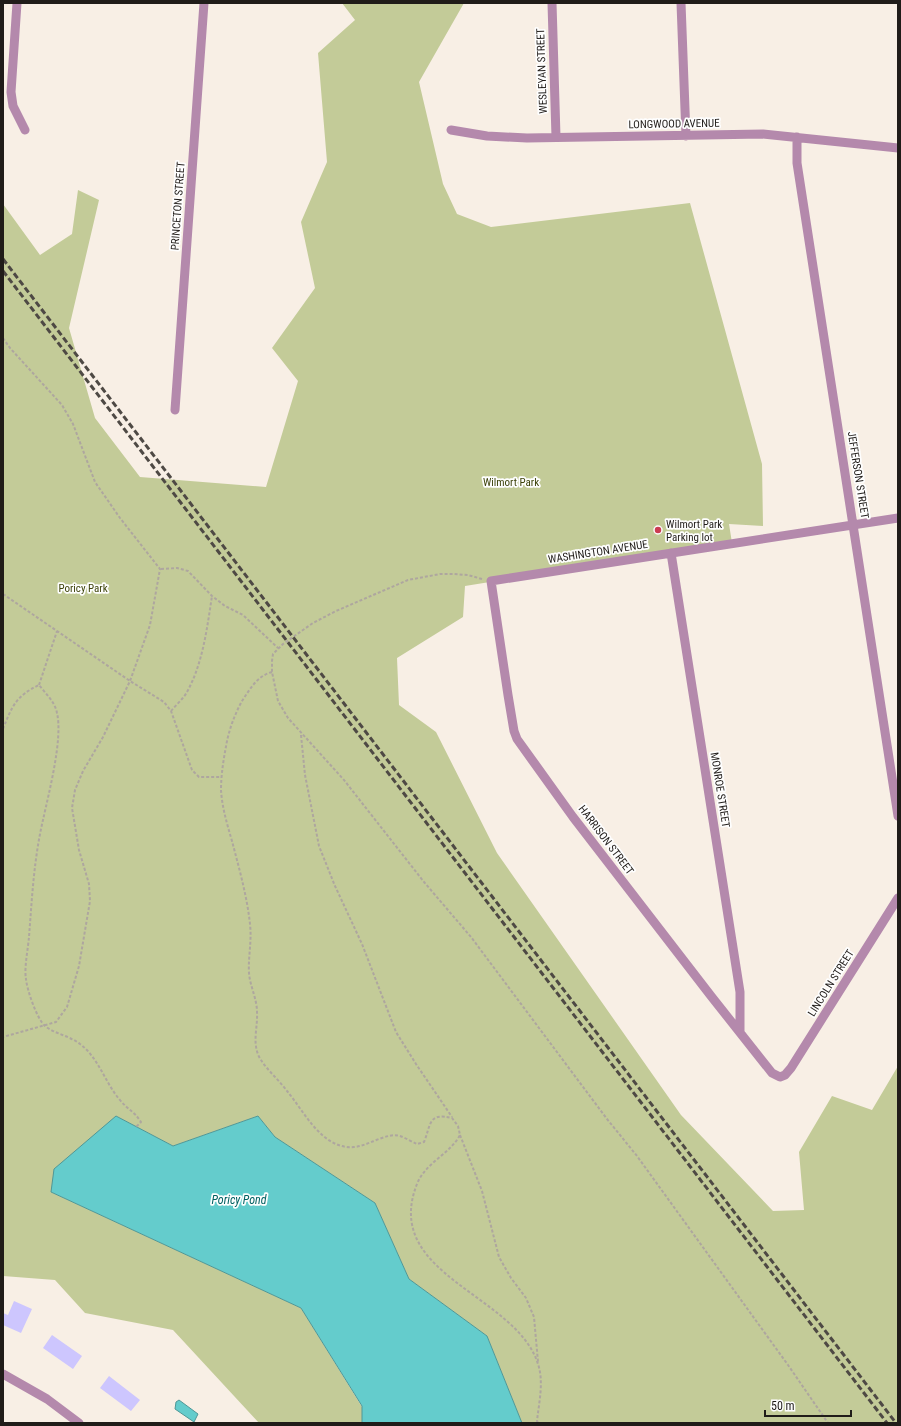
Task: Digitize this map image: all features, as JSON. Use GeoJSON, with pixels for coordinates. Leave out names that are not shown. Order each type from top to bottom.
{"type":"FeatureCollection","features":[{"type":"Feature","properties":{"kind":"street"},"geometry":{"type":"LineString","coordinates":[[17,3],[11,92],[13,106],[25,130]]}},
{"type":"Feature","properties":{"kind":"street","name":"PRINCETON STREET"},"geometry":{"type":"LineString","coordinates":[[175,410],[204,3]]}},
{"type":"Feature","properties":{"kind":"street","name":"WESLEYAN STREET"},"geometry":{"type":"LineString","coordinates":[[552,3],[556,137]]}},
{"type":"Feature","properties":{"kind":"street"},"geometry":{"type":"LineString","coordinates":[[681,3],[686,136]]}},
{"type":"Feature","properties":{"kind":"street","name":"LONGWOOD AVENUE"},"geometry":{"type":"LineString","coordinates":[[451,130],[487,136],[526,138],[763,134],[898,148]]}},
{"type":"Feature","properties":{"kind":"street","name":"JEFFERSON STREET"},"geometry":{"type":"LineString","coordinates":[[797,137],[797,163],[898,816]]}},
{"type":"Feature","properties":{"kind":"street","name":"WASHINGTON AVENUE"},"geometry":{"type":"LineString","coordinates":[[491,581],[898,518]]}},
{"type":"Feature","properties":{"kind":"street","name":"MONROE STREET"},"geometry":{"type":"LineString","coordinates":[[671,553],[740,992],[740,1032]]}},
{"type":"Feature","properties":{"kind":"street","name":"HARRISON STREET"},"geometry":{"type":"LineString","coordinates":[[491,581],[508,695],[517,740],[573,817],[740,1032],[750,1047],[772,1073],[780,1077]]}},
{"type":"Feature","properties":{"kind":"street","name":"LINCOLN STREET"},"geometry":{"type":"LineString","coordinates":[[780,1077],[785,1075],[791,1068],[898,898]]}},
{"type":"Feature","properties":{"kind":"street"},"geometry":{"type":"LineString","coordinates":[[3,1374],[47,1398],[79,1423]]}},
{"type":"Feature","properties":{"kind":"path"},"geometry":{"type":"LineString","coordinates":[[3,338],[10,348],[62,405],[73,424],[95,482],[120,518],[160,569],[150,625],[130,681],[103,737],[83,771],[75,790],[72,808],[79,850],[88,884],[90,901],[79,966],[67,1008],[56,1022],[3,1037]]}},
{"type":"Feature","properties":{"kind":"path"},"geometry":{"type":"LineString","coordinates":[[160,569],[177,568],[188,572],[212,596],[225,606],[243,615],[278,648]]}},
{"type":"Feature","properties":{"kind":"path"},"geometry":{"type":"LineString","coordinates":[[491,581],[468,575],[453,574],[434,575],[408,580],[325,616],[295,635],[278,648],[273,654],[272,672],[278,701],[282,710],[300,733],[344,780],[424,882],[471,937],[607,1119],[637,1156],[788,1365],[828,1423]]}},
{"type":"Feature","properties":{"kind":"path"},"geometry":{"type":"LineString","coordinates":[[3,594],[130,681],[164,702],[171,711],[192,770],[200,777],[222,777]]}},
{"type":"Feature","properties":{"kind":"path"},"geometry":{"type":"LineString","coordinates":[[171,711],[186,693],[196,672],[205,641],[212,596]]}},
{"type":"Feature","properties":{"kind":"path"},"geometry":{"type":"LineString","coordinates":[[3,729],[11,709],[20,697],[39,685],[57,631]]}},
{"type":"Feature","properties":{"kind":"path"},"geometry":{"type":"LineString","coordinates":[[272,672],[264,674],[257,680],[237,710],[225,750],[221,789],[224,810],[242,882],[249,918],[252,941],[249,959],[249,975],[255,995],[257,1013],[255,1031],[256,1049],[261,1059],[309,1121],[323,1136],[337,1146],[352,1148],[368,1145],[384,1137],[399,1136],[417,1144],[424,1142],[428,1125],[435,1118],[444,1116],[452,1118]]}},
{"type":"Feature","properties":{"kind":"path"},"geometry":{"type":"LineString","coordinates":[[39,685],[53,701],[57,712],[59,729],[56,755],[41,827],[34,878],[26,979],[36,1015],[44,1025],[80,1044],[96,1060],[108,1083],[120,1101],[134,1112],[141,1122],[136,1127]]}},
{"type":"Feature","properties":{"kind":"path"},"geometry":{"type":"LineString","coordinates":[[300,733],[319,846],[335,886],[362,944],[396,1032],[458,1126],[460,1135],[482,1191],[499,1258],[511,1278],[526,1298],[534,1317],[538,1363],[542,1382],[538,1423]]}},
{"type":"Feature","properties":{"kind":"path"},"geometry":{"type":"LineString","coordinates":[[460,1135],[456,1144],[430,1165],[417,1182],[411,1202],[411,1224],[418,1243],[430,1259],[511,1325],[526,1341],[538,1363]]}},
{"type":"Feature","properties":{"kind":"green space"},"geometry":{"type":"Polygon","coordinates":[[[342,3],[464,3],[419,82],[443,184],[457,214],[491,227],[690,203],[762,464],[763,526],[729,524],[732,543],[465,586],[463,617],[397,658],[399,705],[436,732],[497,853],[681,1115],[773,1211],[804,1210],[799,1152],[832,1096],[872,1110],[898,1066],[898,1423],[522,1423],[487,1336],[409,1279],[375,1203],[275,1137],[258,1116],[173,1146],[116,1116],[51,1192],[301,1308],[362,1407],[362,1423],[259,1423],[173,1330],[85,1313],[55,1280],[3,1276],[3,204],[40,255],[72,234],[78,190],[99,200],[69,328],[95,418],[140,477],[266,487],[298,381],[272,348],[315,288],[301,222],[327,162],[318,53],[355,20],[342,3]]]}},
{"type":"Feature","properties":{"kind":"water","name":"Poricy Pond"},"geometry":{"type":"Polygon","coordinates":[[[116,1116],[173,1146],[258,1116],[275,1137],[375,1203],[409,1279],[487,1336],[522,1423],[362,1423],[362,1406],[301,1308],[51,1192],[54,1169],[116,1116]]]}},
{"type":"Feature","properties":{"kind":"water"},"geometry":{"type":"Polygon","coordinates":[[[179,1400],[198,1414],[194,1422],[175,1409],[176,1402],[179,1400]]]}},
{"type":"Feature","properties":{"kind":"building"},"geometry":{"type":"Polygon","coordinates":[[[14,1301],[32,1309],[21,1333],[3,1325],[3,1313],[8,1315],[14,1301]]]}},
{"type":"Feature","properties":{"kind":"building"},"geometry":{"type":"Polygon","coordinates":[[[52,1335],[82,1356],[73,1369],[43,1348],[52,1335]]]}},
{"type":"Feature","properties":{"kind":"building"},"geometry":{"type":"Polygon","coordinates":[[[109,1376],[140,1400],[131,1411],[100,1388],[109,1376]]]}},
{"type":"Feature","properties":{"kind":"railway"},"geometry":{"type":"LineString","coordinates":[[3,259],[896,1423]]}},
{"type":"Feature","properties":{"kind":"railway"},"geometry":{"type":"LineString","coordinates":[[3,271],[887,1423]]}},
{"type":"Feature","properties":{"kind":"place","name":"Wilmort Park Parking lot"},"geometry":{"type":"Point","coordinates":[658,530]}},
{"type":"Feature","properties":{"kind":"park label","name":"Wilmort Park"},"geometry":{"type":"Point","coordinates":[511,482]}},
{"type":"Feature","properties":{"kind":"park label","name":"Poricy Park"},"geometry":{"type":"Point","coordinates":[83,588]}}]}
